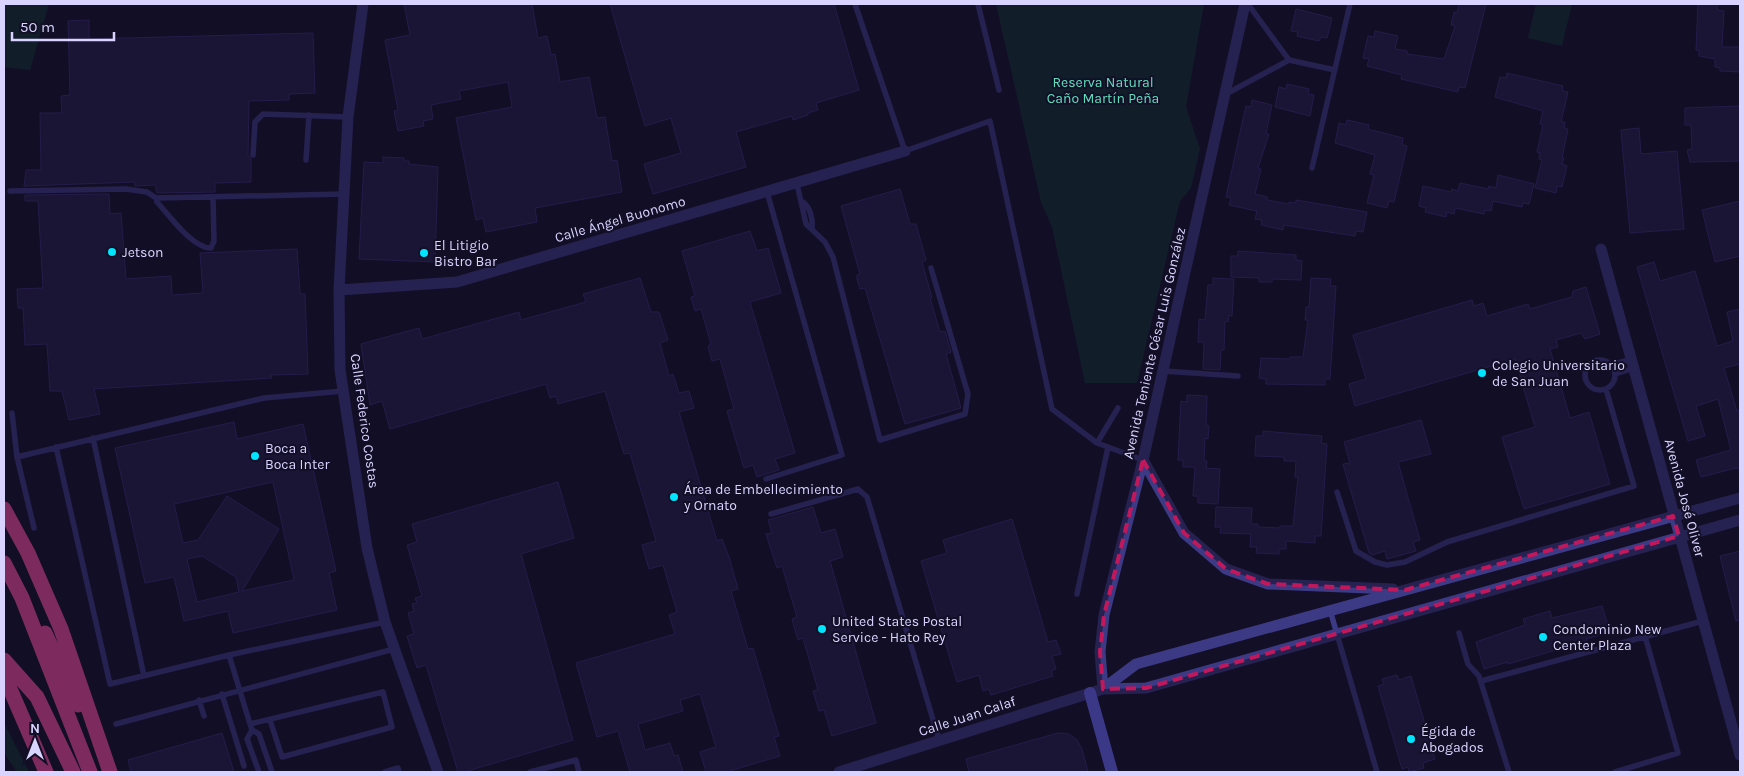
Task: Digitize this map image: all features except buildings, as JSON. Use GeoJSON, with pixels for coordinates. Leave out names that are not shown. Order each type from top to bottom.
{"type":"FeatureCollection","features":[{"type":"Feature","properties":{"kind":"highway"},"geometry":{"type":"LineString","coordinates":[[4,509],[28,553],[62,629],[110,771]]}},
{"type":"Feature","properties":{"kind":"highway"},"geometry":{"type":"LineString","coordinates":[[4,563],[22,598],[90,772]]}},
{"type":"Feature","properties":{"kind":"highway"},"geometry":{"type":"LineString","coordinates":[[22,598],[42,626],[110,771]]}},
{"type":"Feature","properties":{"kind":"highway"},"geometry":{"type":"LineString","coordinates":[[4,660],[37,698],[73,772]]}},
{"type":"Feature","properties":{"kind":"highway"},"geometry":{"type":"LineString","coordinates":[[4,675],[46,772]]}},
{"type":"Feature","properties":{"kind":"street","name":"Calle Federico Costas"},"geometry":{"type":"LineString","coordinates":[[363,4],[348,117],[339,290],[340,370],[367,548],[385,622],[438,772]]}},
{"type":"Feature","properties":{"kind":"street","name":"Avenida Teniente César Luis González"},"geometry":{"type":"LineString","coordinates":[[1103,689],[1100,652],[1104,615],[1144,460],[1244,4]]}},
{"type":"Feature","properties":{"kind":"street","name":"Calle Ángel Buonomo"},"geometry":{"type":"LineString","coordinates":[[339,290],[457,282],[905,151]]}},
{"type":"Feature","properties":{"kind":"street","name":"Avenida José Oliver"},"geometry":{"type":"LineString","coordinates":[[1600,249],[1634,363],[1679,536],[1740,755]]}},
{"type":"Feature","properties":{"kind":"street"},"geometry":{"type":"LineString","coordinates":[[1144,460],[1184,533],[1226,569],[1268,584],[1405,590]]}},
{"type":"Feature","properties":{"kind":"street"},"geometry":{"type":"LineString","coordinates":[[1103,689],[1136,664],[1740,498]]}},
{"type":"Feature","properties":{"kind":"street"},"geometry":{"type":"LineString","coordinates":[[1103,689],[1146,688],[1740,520]]}},
{"type":"Feature","properties":{"kind":"street","name":"Calle Juan Calaf"},"geometry":{"type":"LineString","coordinates":[[840,772],[1103,689]]}},
{"type":"Feature","properties":{"kind":"street"},"geometry":{"type":"LineString","coordinates":[[1090,693],[1112,772]]}},
{"type":"Feature","properties":{"kind":"lane"},"geometry":{"type":"LineString","coordinates":[[855,4],[905,151],[990,121],[1052,409],[1097,443],[1144,460]]}},
{"type":"Feature","properties":{"kind":"lane"},"geometry":{"type":"LineString","coordinates":[[978,4],[1000,90]]}},
{"type":"Feature","properties":{"kind":"lane"},"geometry":{"type":"LineString","coordinates":[[1248,4],[1289,60]]}},
{"type":"Feature","properties":{"kind":"lane"},"geometry":{"type":"LineString","coordinates":[[1312,168],[1350,4]]}},
{"type":"Feature","properties":{"kind":"lane"},"geometry":{"type":"LineString","coordinates":[[1224,95],[1289,60],[1335,70]]}},
{"type":"Feature","properties":{"kind":"lane"},"geometry":{"type":"LineString","coordinates":[[253,155],[255,122],[263,114],[348,117]]}},
{"type":"Feature","properties":{"kind":"lane"},"geometry":{"type":"LineString","coordinates":[[306,160],[309,115]]}},
{"type":"Feature","properties":{"kind":"lane"},"geometry":{"type":"LineString","coordinates":[[797,184],[803,202],[801,208],[806,224],[825,242],[833,257],[880,440],[965,414],[968,394],[932,268]]}},
{"type":"Feature","properties":{"kind":"lane"},"geometry":{"type":"LineString","coordinates":[[10,191],[126,189],[147,192],[156,198],[157,202],[194,242],[204,248],[211,248],[214,241],[213,197]]}},
{"type":"Feature","properties":{"kind":"lane"},"geometry":{"type":"LineString","coordinates":[[766,478],[842,454],[767,192]]}},
{"type":"Feature","properties":{"kind":"lane"},"geometry":{"type":"LineString","coordinates":[[156,198],[344,194]]}},
{"type":"Feature","properties":{"kind":"lane"},"geometry":{"type":"LineString","coordinates":[[1611,365],[1615,374],[1612,384],[1606,389],[1599,390],[1590,387],[1585,374],[1589,365],[1597,360],[1611,365],[1634,363]]}},
{"type":"Feature","properties":{"kind":"lane"},"geometry":{"type":"LineString","coordinates":[[1615,374],[1634,363]]}},
{"type":"Feature","properties":{"kind":"lane"},"geometry":{"type":"LineString","coordinates":[[1163,371],[1238,376]]}},
{"type":"Feature","properties":{"kind":"lane"},"geometry":{"type":"LineString","coordinates":[[1338,492],[1356,551],[1364,558],[1387,565],[1405,562],[1447,542],[1634,486],[1606,389]]}},
{"type":"Feature","properties":{"kind":"lane"},"geometry":{"type":"LineString","coordinates":[[17,456],[264,398],[343,391]]}},
{"type":"Feature","properties":{"kind":"lane"},"geometry":{"type":"LineString","coordinates":[[1097,443],[1118,408]]}},
{"type":"Feature","properties":{"kind":"lane"},"geometry":{"type":"LineString","coordinates":[[12,414],[17,456],[34,528]]}},
{"type":"Feature","properties":{"kind":"lane"},"geometry":{"type":"LineString","coordinates":[[93,438],[144,676]]}},
{"type":"Feature","properties":{"kind":"lane"},"geometry":{"type":"LineString","coordinates":[[56,447],[110,684],[229,655],[385,622]]}},
{"type":"Feature","properties":{"kind":"lane"},"geometry":{"type":"LineString","coordinates":[[1076,594],[1108,447]]}},
{"type":"Feature","properties":{"kind":"lane"},"geometry":{"type":"LineString","coordinates":[[772,514],[858,489],[867,497],[940,740]]}},
{"type":"Feature","properties":{"kind":"lane"},"geometry":{"type":"LineString","coordinates":[[1330,610],[1377,772]]}},
{"type":"Feature","properties":{"kind":"lane"},"geometry":{"type":"LineString","coordinates":[[1481,681],[1703,621]]}},
{"type":"Feature","properties":{"kind":"lane"},"geometry":{"type":"LineString","coordinates":[[1459,634],[1468,664],[1480,676],[1509,772]]}},
{"type":"Feature","properties":{"kind":"lane"},"geometry":{"type":"LineString","coordinates":[[1615,772],[1678,754],[1645,636]]}},
{"type":"Feature","properties":{"kind":"lane"},"geometry":{"type":"LineString","coordinates":[[116,724],[199,700],[394,649]]}},
{"type":"Feature","properties":{"kind":"lane"},"geometry":{"type":"LineString","coordinates":[[229,655],[251,727],[259,734],[272,772]]}},
{"type":"Feature","properties":{"kind":"lane"},"geometry":{"type":"LineString","coordinates":[[251,727],[270,720],[383,692],[392,727],[282,757],[270,720]]}},
{"type":"Feature","properties":{"kind":"lane"},"geometry":{"type":"LineString","coordinates":[[222,694],[244,766]]}},
{"type":"Feature","properties":{"kind":"lane"},"geometry":{"type":"LineString","coordinates":[[199,700],[204,716]]}},
{"type":"Feature","properties":{"kind":"lane"},"geometry":{"type":"LineString","coordinates":[[251,727],[247,739],[258,770],[269,764]]}},
{"type":"Feature","properties":{"kind":"lane"},"geometry":{"type":"LineString","coordinates":[[530,772],[576,760],[579,772]]}},
{"type":"Feature","properties":{"kind":"lane"},"geometry":{"type":"LineString","coordinates":[[385,772],[399,770]]}},
{"type":"Feature","properties":{"kind":"highlighted area"},"geometry":{"type":"Polygon","coordinates":[[[1143,460],[1184,533],[1226,569],[1268,584],[1405,590],[1673,516],[1679,536],[1146,688],[1103,689],[1100,652],[1104,615],[1143,460]]]}},
{"type":"Feature","properties":{"kind":"green space"},"geometry":{"type":"Polygon","coordinates":[[[4,4],[49,4],[30,70],[4,67],[4,4]]]}},
{"type":"Feature","properties":{"kind":"green space","name":"Reserva Natural Caño Martín Peña"},"geometry":{"type":"Polygon","coordinates":[[[996,4],[1204,4],[1186,107],[1200,149],[1191,188],[1180,201],[1137,383],[1085,383],[1052,227],[1041,202],[996,4]]]}},
{"type":"Feature","properties":{"kind":"green space"},"geometry":{"type":"Polygon","coordinates":[[[1536,4],[1572,4],[1562,46],[1528,38],[1536,4]]]}},
{"type":"Feature","properties":{"kind":"green space"},"geometry":{"type":"Polygon","coordinates":[[[4,723],[29,772],[17,772],[4,753],[4,723]]]}},
{"type":"Feature","properties":{"kind":"place","name":"Jetson"},"geometry":{"type":"Point","coordinates":[112,252]}},
{"type":"Feature","properties":{"kind":"place","name":"El Litigio Bistro Bar"},"geometry":{"type":"Point","coordinates":[424,253]}},
{"type":"Feature","properties":{"kind":"place","name":"Colegio Universitario de San Juan"},"geometry":{"type":"Point","coordinates":[1482,373]}},
{"type":"Feature","properties":{"kind":"place","name":"Boca a Boca Inter"},"geometry":{"type":"Point","coordinates":[255,456]}},
{"type":"Feature","properties":{"kind":"place","name":"Área de Embellecimiento y Ornato"},"geometry":{"type":"Point","coordinates":[674,497]}},
{"type":"Feature","properties":{"kind":"place","name":"United States Postal Service - Hato Rey"},"geometry":{"type":"Point","coordinates":[822,629]}},
{"type":"Feature","properties":{"kind":"place","name":"Condominio New Center Plaza"},"geometry":{"type":"Point","coordinates":[1543,637]}},
{"type":"Feature","properties":{"kind":"place","name":"Égida de Abogados"},"geometry":{"type":"Point","coordinates":[1411,739]}}]}
